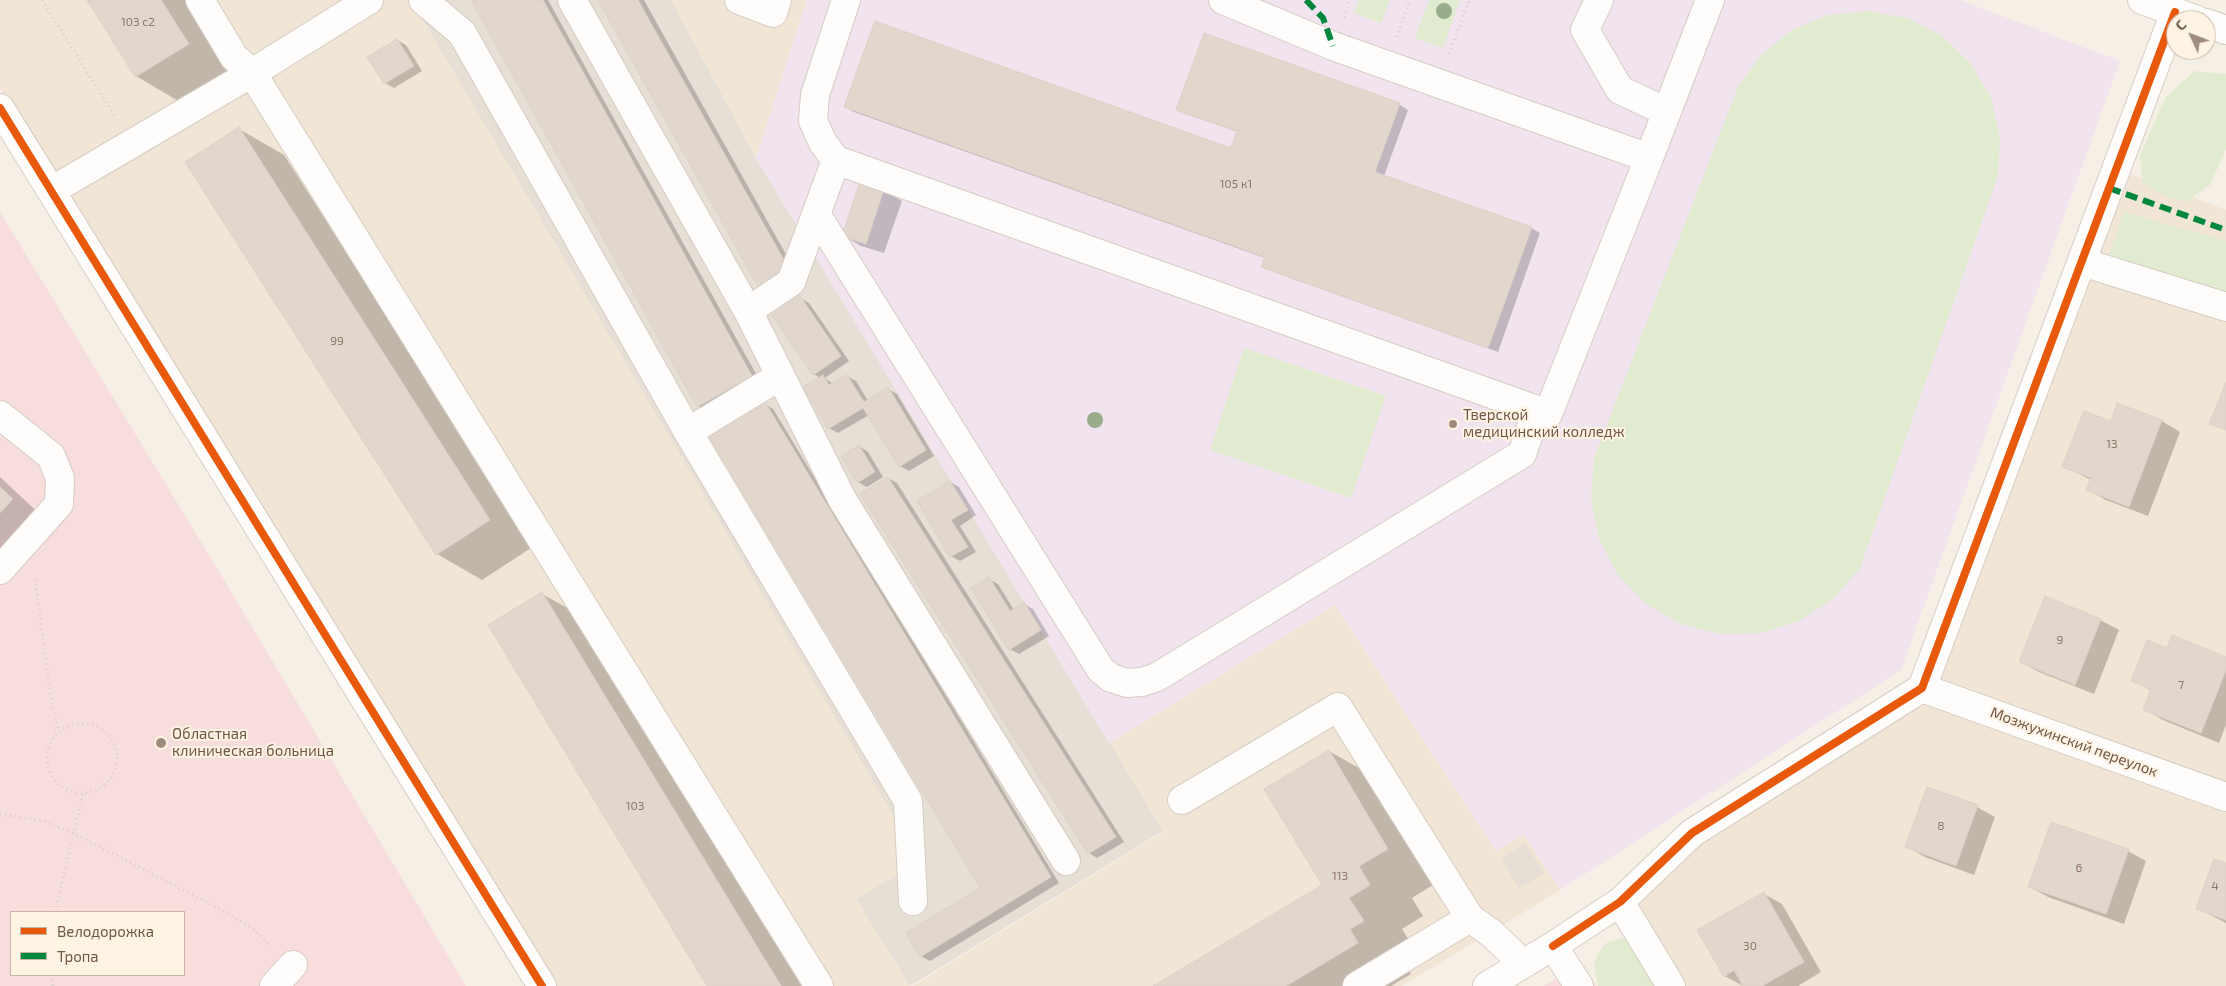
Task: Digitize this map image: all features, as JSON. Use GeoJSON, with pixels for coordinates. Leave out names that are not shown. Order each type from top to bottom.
{"type":"FeatureCollection","features":[{"type":"Feature","properties":{"kind":"street"},"geometry":{"type":"LineString","coordinates":[[200,0],[234,57],[252,73],[819,986]]}},
{"type":"Feature","properties":{"kind":"street"},"geometry":{"type":"LineString","coordinates":[[51,191],[252,73],[369,0]]}},
{"type":"Feature","properties":{"kind":"street"},"geometry":{"type":"LineString","coordinates":[[423,0],[462,33],[688,432],[908,801],[913,901]]}},
{"type":"Feature","properties":{"kind":"street"},"geometry":{"type":"LineString","coordinates":[[572,0],[748,311],[842,499],[1066,861]]}},
{"type":"Feature","properties":{"kind":"street"},"geometry":{"type":"LineString","coordinates":[[739,0],[772,13],[777,0]]}},
{"type":"Feature","properties":{"kind":"street"},"geometry":{"type":"LineString","coordinates":[[846,0],[815,95],[813,121],[823,143],[836,160],[1548,414],[1710,0]]}},
{"type":"Feature","properties":{"kind":"street"},"geometry":{"type":"LineString","coordinates":[[1223,0],[1333,46],[1649,158]]}},
{"type":"Feature","properties":{"kind":"street"},"geometry":{"type":"LineString","coordinates":[[1598,0],[1585,30],[1620,90],[1667,112]]}},
{"type":"Feature","properties":{"kind":"street"},"geometry":{"type":"LineString","coordinates":[[2142,0],[2170,10]]}},
{"type":"Feature","properties":{"kind":"street"},"geometry":{"type":"LineString","coordinates":[[1487,986],[1620,902],[1692,833],[1922,688],[2082,262],[2167,60]]}},
{"type":"Feature","properties":{"kind":"street"},"geometry":{"type":"LineString","coordinates":[[0,108],[542,986]]}},
{"type":"Feature","properties":{"kind":"street"},"geometry":{"type":"LineString","coordinates":[[748,311],[792,282],[836,160]]}},
{"type":"Feature","properties":{"kind":"street"},"geometry":{"type":"LineString","coordinates":[[816,214],[1102,670],[1111,678],[1127,683],[1142,682],[1157,677],[1522,454],[1538,410]]}},
{"type":"Feature","properties":{"kind":"street"},"geometry":{"type":"LineString","coordinates":[[2082,262],[2226,307]]}},
{"type":"Feature","properties":{"kind":"street"},"geometry":{"type":"LineString","coordinates":[[688,432],[780,376]]}},
{"type":"Feature","properties":{"kind":"street"},"geometry":{"type":"LineString","coordinates":[[0,416],[50,456],[60,478],[59,504],[0,570]]}},
{"type":"Feature","properties":{"kind":"street","name":"Мозжухинский переулок"},"geometry":{"type":"LineString","coordinates":[[1922,688],[2226,797]]}},
{"type":"Feature","properties":{"kind":"street"},"geometry":{"type":"LineString","coordinates":[[1182,800],[1338,707],[1470,918],[1491,932],[1520,965]]}},
{"type":"Feature","properties":{"kind":"street"},"geometry":{"type":"LineString","coordinates":[[1620,902],[1671,986]]}},
{"type":"Feature","properties":{"kind":"street"},"geometry":{"type":"LineString","coordinates":[[1357,986],[1470,918]]}},
{"type":"Feature","properties":{"kind":"street"},"geometry":{"type":"LineString","coordinates":[[1553,946],[1579,986]]}},
{"type":"Feature","properties":{"kind":"street"},"geometry":{"type":"LineString","coordinates":[[274,986],[293,965]]}},
{"type":"Feature","properties":{"kind":"path"},"geometry":{"type":"LineString","coordinates":[[42,0],[131,144]]}},
{"type":"Feature","properties":{"kind":"path"},"geometry":{"type":"LineString","coordinates":[[1387,65],[1410,0]]}},
{"type":"Feature","properties":{"kind":"path"},"geometry":{"type":"LineString","coordinates":[[1439,83],[1469,0]]}},
{"type":"Feature","properties":{"kind":"path"},"geometry":{"type":"LineString","coordinates":[[29,538],[51,699],[59,731]]}},
{"type":"Feature","properties":{"kind":"path"},"geometry":{"type":"LineString","coordinates":[[82,723],[94,724],[104,731],[113,742],[117,754],[114,774],[101,787],[83,794],[71,792],[56,784],[46,760],[48,748],[59,731],[70,725],[82,723]]}},
{"type":"Feature","properties":{"kind":"path"},"geometry":{"type":"LineString","coordinates":[[56,911],[83,794]]}},
{"type":"Feature","properties":{"kind":"path"},"geometry":{"type":"LineString","coordinates":[[0,814],[44,821],[73,833],[216,907],[252,928],[293,965]]}},
{"type":"Feature","properties":{"kind":"shaded area"},"geometry":{"type":"Polygon","coordinates":[[[0,0],[411,0],[920,861],[856,899],[910,986],[551,986],[0,88],[0,0]]]}},
{"type":"Feature","properties":{"kind":"shaded area"},"geometry":{"type":"Polygon","coordinates":[[[411,0],[671,0],[756,158],[1163,831],[910,986],[856,899],[920,861],[411,0]]]}},
{"type":"Feature","properties":{"kind":"shaded area"},"geometry":{"type":"Polygon","coordinates":[[[671,0],[807,0],[756,158],[671,0]]]}},
{"type":"Feature","properties":{"kind":"shaded area","name":"Тверской медицинский колледж"},"geometry":{"type":"Polygon","coordinates":[[[807,0],[1960,0],[2120,61],[1901,670],[1560,890],[1524,834],[1496,851],[1335,605],[1109,743],[756,158],[807,0]]]}},
{"type":"Feature","properties":{"kind":"shaded area"},"geometry":{"type":"Polygon","coordinates":[[[2130,174],[2226,210],[2226,786],[1940,681],[2130,174]]]}},
{"type":"Feature","properties":{"kind":"shaded area","name":"Областная клиническая больница"},"geometry":{"type":"Polygon","coordinates":[[[0,212],[220,573],[466,986],[0,986],[0,212]]]}},
{"type":"Feature","properties":{"kind":"shaded area"},"geometry":{"type":"Polygon","coordinates":[[[1335,605],[1496,851],[1524,834],[1560,890],[1402,986],[913,986],[1163,832],[1109,743],[1335,605]]]}},
{"type":"Feature","properties":{"kind":"shaded area"},"geometry":{"type":"Polygon","coordinates":[[[1925,701],[2226,807],[2226,986],[1687,986],[1638,906],[1687,854],[1925,701]]]}},
{"type":"Feature","properties":{"kind":"shaded area"},"geometry":{"type":"Polygon","coordinates":[[[1525,843],[1544,873],[1519,888],[1501,858],[1525,843]]]}},
{"type":"Feature","properties":{"kind":"shaded area"},"geometry":{"type":"Polygon","coordinates":[[[1582,963],[1596,986],[1544,986],[1582,963]]]}},
{"type":"Feature","properties":{"kind":"green space"},"geometry":{"type":"Polygon","coordinates":[[[1359,0],[1390,0],[1381,23],[1354,13],[1359,0]]]}},
{"type":"Feature","properties":{"kind":"green space"},"geometry":{"type":"Polygon","coordinates":[[[1429,0],[1460,0],[1443,48],[1415,38],[1429,0]]]}},
{"type":"Feature","properties":{"kind":"green space"},"geometry":{"type":"Polygon","coordinates":[[[1868,11],[1907,18],[1942,36],[1971,64],[1991,98],[2000,137],[1998,176],[1860,568],[1833,599],[1799,621],[1761,633],[1720,634],[1681,624],[1646,604],[1618,575],[1599,539],[1591,499],[1594,458],[1738,87],[1761,55],[1792,30],[1828,15],[1868,11]]]}},
{"type":"Feature","properties":{"kind":"green space"},"geometry":{"type":"Polygon","coordinates":[[[2195,71],[2226,74],[2226,149],[2210,185],[2186,202],[2164,195],[2143,184],[2140,155],[2166,97],[2195,71]]]}},
{"type":"Feature","properties":{"kind":"green space"},"geometry":{"type":"Polygon","coordinates":[[[2124,212],[2226,241],[2226,295],[2108,258],[2124,212]]]}},
{"type":"Feature","properties":{"kind":"green space"},"geometry":{"type":"Polygon","coordinates":[[[1244,348],[1386,396],[1351,498],[1210,450],[1244,348]]]}},
{"type":"Feature","properties":{"kind":"green space"},"geometry":{"type":"Polygon","coordinates":[[[1623,938],[1633,941],[1659,986],[1598,986],[1594,965],[1597,956],[1606,943],[1623,938]]]}},
{"type":"Feature","properties":{"kind":"building"},"geometry":{"type":"Polygon","coordinates":[[[87,0],[161,0],[189,44],[135,77],[87,0]]]}},
{"type":"Feature","properties":{"kind":"building"},"geometry":{"type":"Polygon","coordinates":[[[471,0],[543,0],[752,376],[697,407],[471,0]]]}},
{"type":"Feature","properties":{"kind":"building"},"geometry":{"type":"Polygon","coordinates":[[[598,0],[638,0],[790,271],[759,288],[598,0]]]}},
{"type":"Feature","properties":{"kind":"building"},"geometry":{"type":"Polygon","coordinates":[[[875,21],[1231,148],[1237,131],[1176,110],[1204,33],[1400,103],[1375,172],[1532,227],[1488,348],[1261,267],[1265,257],[844,107],[875,21]]]}},
{"type":"Feature","properties":{"kind":"building"},"geometry":{"type":"Polygon","coordinates":[[[397,39],[414,66],[384,84],[367,57],[397,39]]]}},
{"type":"Feature","properties":{"kind":"building"},"geometry":{"type":"Polygon","coordinates":[[[239,127],[490,520],[436,555],[185,162],[239,127]]]}},
{"type":"Feature","properties":{"kind":"building"},"geometry":{"type":"Polygon","coordinates":[[[860,181],[884,189],[866,244],[842,236],[860,181]]]}},
{"type":"Feature","properties":{"kind":"building"},"geometry":{"type":"Polygon","coordinates":[[[800,296],[841,356],[813,375],[772,315],[800,296]]]}},
{"type":"Feature","properties":{"kind":"building"},"geometry":{"type":"Polygon","coordinates":[[[823,375],[829,385],[847,375],[864,402],[888,387],[926,450],[899,467],[863,408],[828,429],[803,387],[823,375]]]}},
{"type":"Feature","properties":{"kind":"building"},"geometry":{"type":"Polygon","coordinates":[[[2226,382],[2226,430],[2209,424],[2226,382]]]}},
{"type":"Feature","properties":{"kind":"building"},"geometry":{"type":"Polygon","coordinates":[[[765,402],[1051,877],[920,957],[906,933],[980,888],[709,436],[765,402]]]}},
{"type":"Feature","properties":{"kind":"building"},"geometry":{"type":"Polygon","coordinates":[[[2117,403],[2162,420],[2129,507],[2086,490],[2091,478],[2062,467],[2084,411],[2111,421],[2117,403]]]}},
{"type":"Feature","properties":{"kind":"building"},"geometry":{"type":"Polygon","coordinates":[[[859,445],[875,472],[857,483],[841,456],[859,445]]]}},
{"type":"Feature","properties":{"kind":"building"},"geometry":{"type":"Polygon","coordinates":[[[888,477],[1116,837],[1088,854],[860,494],[888,477]]]}},
{"type":"Feature","properties":{"kind":"building"},"geometry":{"type":"Polygon","coordinates":[[[950,481],[968,510],[951,520],[968,547],[950,557],[917,501],[950,481]]]}},
{"type":"Feature","properties":{"kind":"building"},"geometry":{"type":"Polygon","coordinates":[[[0,487],[13,499],[0,513],[0,487]]]}},
{"type":"Feature","properties":{"kind":"building"},"geometry":{"type":"Polygon","coordinates":[[[989,577],[1010,611],[1024,602],[1041,630],[1009,650],[971,588],[989,577]]]}},
{"type":"Feature","properties":{"kind":"building"},"geometry":{"type":"Polygon","coordinates":[[[542,592],[781,986],[707,986],[488,625],[542,592]]]}},
{"type":"Feature","properties":{"kind":"building"},"geometry":{"type":"Polygon","coordinates":[[[2045,596],[2101,619],[2075,685],[2019,662],[2045,596]]]}},
{"type":"Feature","properties":{"kind":"building"},"geometry":{"type":"Polygon","coordinates":[[[2172,635],[2226,657],[2226,670],[2201,733],[2143,710],[2151,689],[2131,681],[2147,640],[2167,648],[2172,635]]]}},
{"type":"Feature","properties":{"kind":"building"},"geometry":{"type":"Polygon","coordinates":[[[1329,750],[1388,849],[1359,866],[1370,885],[1349,898],[1364,921],[1350,929],[1358,943],[1286,986],[1153,986],[1322,885],[1264,789],[1329,750]]]}},
{"type":"Feature","properties":{"kind":"building"},"geometry":{"type":"Polygon","coordinates":[[[1927,787],[1978,805],[1956,866],[1905,847],[1927,787]]]}},
{"type":"Feature","properties":{"kind":"building"},"geometry":{"type":"Polygon","coordinates":[[[2051,822],[2129,849],[2106,914],[2028,887],[2051,822]]]}},
{"type":"Feature","properties":{"kind":"building"},"geometry":{"type":"Polygon","coordinates":[[[2214,859],[2226,863],[2226,920],[2196,909],[2214,859]]]}},
{"type":"Feature","properties":{"kind":"building"},"geometry":{"type":"Polygon","coordinates":[[[1764,892],[1804,962],[1762,986],[1743,986],[1734,970],[1724,977],[1697,930],[1764,892]]]}},
{"type":"Feature","properties":{"kind":"marked path"},"geometry":{"type":"LineString","coordinates":[[1306,0],[1323,18],[1333,46]]}},
{"type":"Feature","properties":{"kind":"marked path"},"geometry":{"type":"LineString","coordinates":[[2109,188],[2226,230]]}},
{"type":"Feature","properties":{"kind":"cycle path"},"geometry":{"type":"LineString","coordinates":[[1553,946],[1620,902],[1692,833],[1922,688],[2166,36]]}},
{"type":"Feature","properties":{"kind":"cycle path"},"geometry":{"type":"LineString","coordinates":[[0,108],[542,986]]}},
{"type":"Feature","properties":{"kind":"place","name":"Тверской медицинский колледж"},"geometry":{"type":"Point","coordinates":[1453,424]}},
{"type":"Feature","properties":{"kind":"place","name":"Областная клиническая больница"},"geometry":{"type":"Point","coordinates":[161,743]}}]}
